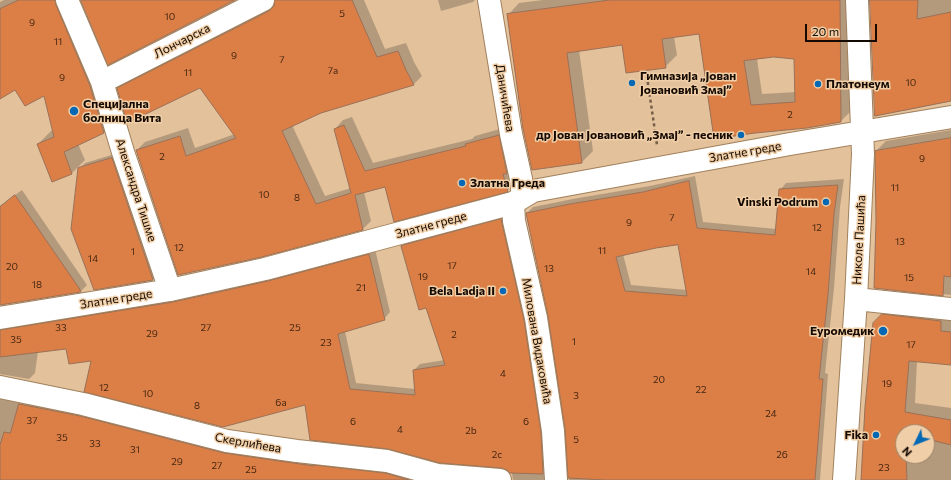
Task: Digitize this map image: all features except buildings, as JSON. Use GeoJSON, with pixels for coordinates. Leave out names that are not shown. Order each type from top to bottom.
{"type":"FeatureCollection","features":[{"type":"Feature","properties":{"kind":"street","name":"Александра Тишме"},"geometry":{"type":"LineString","coordinates":[[67,0],[102,82],[123,152],[170,290]]}},
{"type":"Feature","properties":{"kind":"street","name":"Лончарска"},"geometry":{"type":"LineString","coordinates":[[102,82],[263,0]]}},
{"type":"Feature","properties":{"kind":"street","name":"Даничићева"},"geometry":{"type":"LineString","coordinates":[[490,0],[511,134],[521,179],[518,200]]}},
{"type":"Feature","properties":{"kind":"street","name":"Николе Пашића"},"geometry":{"type":"LineString","coordinates":[[844,480],[856,299],[862,154],[857,0]]}},
{"type":"Feature","properties":{"kind":"street","name":"Златне греде"},"geometry":{"type":"LineString","coordinates":[[0,318],[170,290],[265,269],[518,200],[533,191],[790,144],[951,117]]}},
{"type":"Feature","properties":{"kind":"street","name":"Милована Видаковића"},"geometry":{"type":"LineString","coordinates":[[518,200],[514,221],[536,318],[553,430],[556,480]]}},
{"type":"Feature","properties":{"kind":"street"},"geometry":{"type":"LineString","coordinates":[[856,299],[951,309]]}},
{"type":"Feature","properties":{"kind":"street","name":"Скерлићева"},"geometry":{"type":"LineString","coordinates":[[0,387],[83,404],[227,441],[297,451],[387,461],[438,475],[500,480]]}},
{"type":"Feature","properties":{"kind":"path"},"geometry":{"type":"LineString","coordinates":[[646,70],[661,167]]}},
{"type":"Feature","properties":{"kind":"place","name":"Гимназија „Јован Јовановић Змај”"},"geometry":{"type":"Point","coordinates":[632,83]}},
{"type":"Feature","properties":{"kind":"place","name":"Платонеум"},"geometry":{"type":"Point","coordinates":[818,84]}},
{"type":"Feature","properties":{"kind":"place","name":"Специјална болница Вита"},"geometry":{"type":"Point","coordinates":[74,111]}},
{"type":"Feature","properties":{"kind":"place","name":"др Јован Јовановић „Змај” - песник"},"geometry":{"type":"Point","coordinates":[741,135]}},
{"type":"Feature","properties":{"kind":"place","name":"Златна Греда"},"geometry":{"type":"Point","coordinates":[462,183]}},
{"type":"Feature","properties":{"kind":"place","name":"Vinski Podrum"},"geometry":{"type":"Point","coordinates":[826,202]}},
{"type":"Feature","properties":{"kind":"place","name":"Bela Ladja II"},"geometry":{"type":"Point","coordinates":[503,291]}},
{"type":"Feature","properties":{"kind":"place","name":"Еуромедик"},"geometry":{"type":"Point","coordinates":[883,331]}},
{"type":"Feature","properties":{"kind":"place","name":"Fika"},"geometry":{"type":"Point","coordinates":[876,435]}}]}
